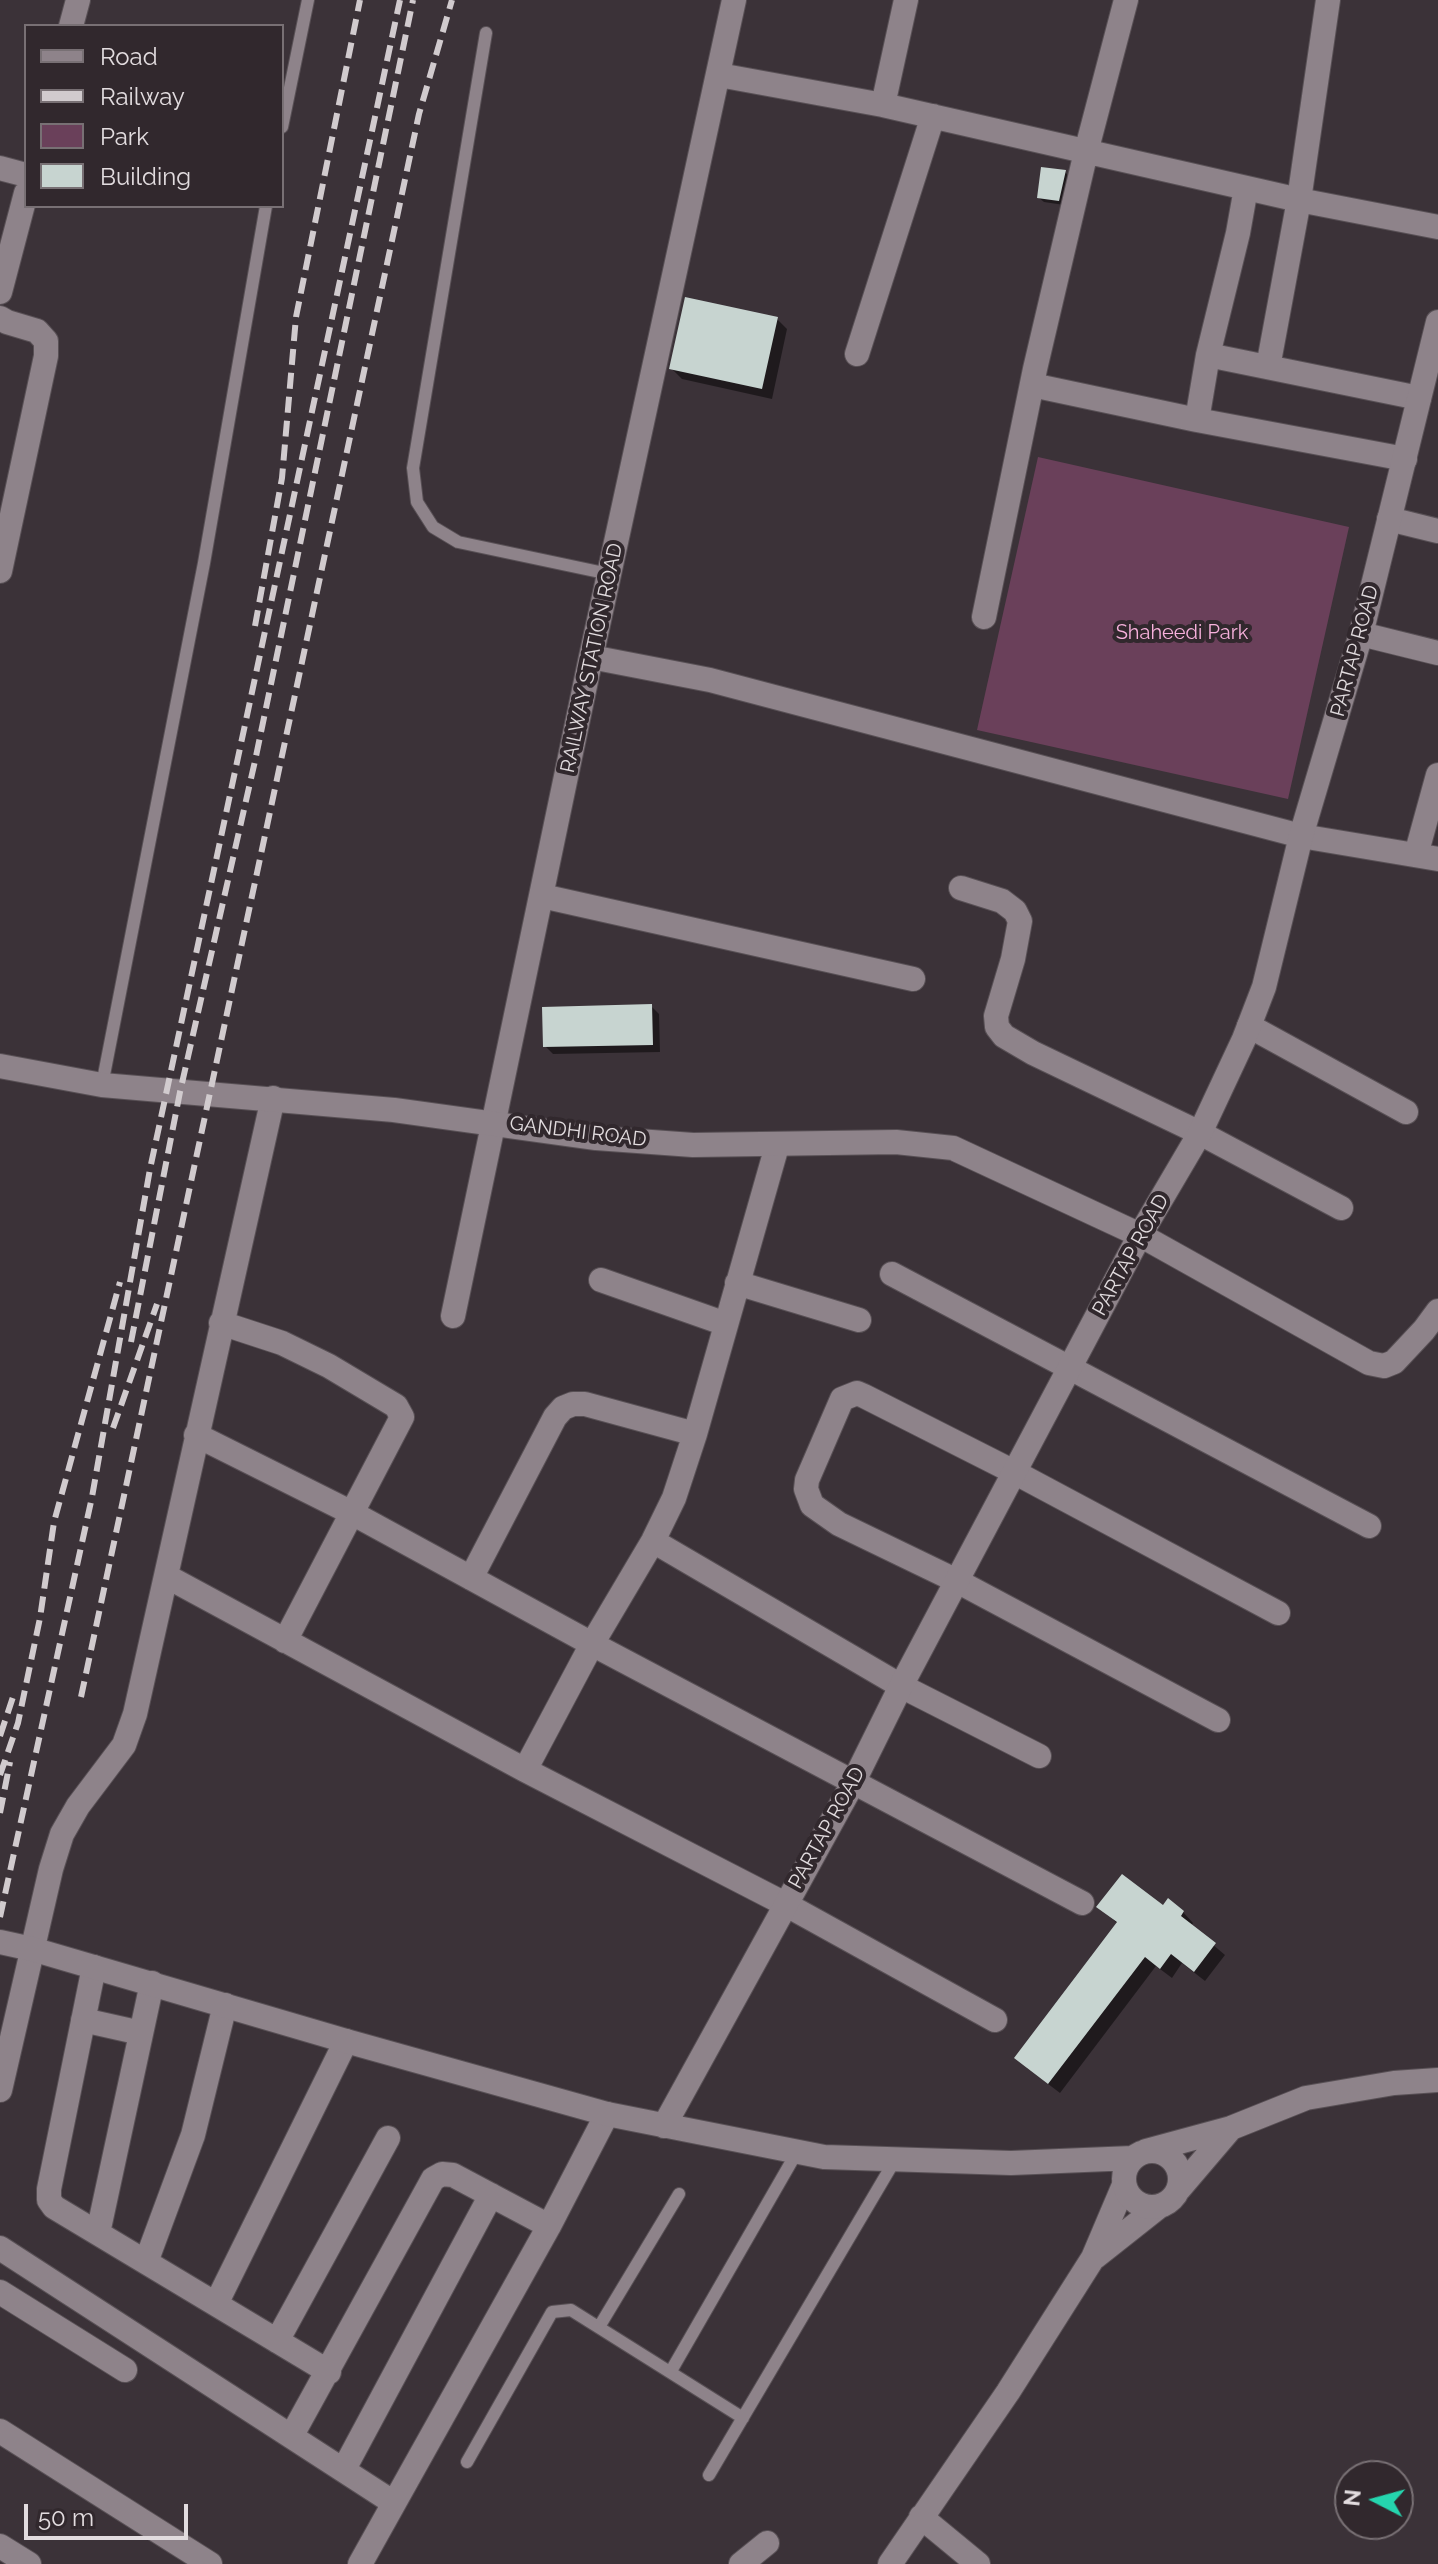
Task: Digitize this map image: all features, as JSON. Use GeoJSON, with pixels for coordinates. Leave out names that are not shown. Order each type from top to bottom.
{"type":"FeatureCollection","features":[{"type":"Feature","properties":{"kind":"street"},"geometry":{"type":"LineString","coordinates":[[72,24],[78,0]]}},
{"type":"Feature","properties":{"kind":"street","name":"RAILWAY STATION ROAD"},"geometry":{"type":"LineString","coordinates":[[453,1316],[591,657],[734,0]]}},
{"type":"Feature","properties":{"kind":"street"},"geometry":{"type":"LineString","coordinates":[[883,105],[906,0]]}},
{"type":"Feature","properties":{"kind":"street"},"geometry":{"type":"LineString","coordinates":[[984,617],[1032,385],[1086,152],[1126,0]]}},
{"type":"Feature","properties":{"kind":"street"},"geometry":{"type":"LineString","coordinates":[[1268,367],[1299,200],[1328,0]]}},
{"type":"Feature","properties":{"kind":"street"},"geometry":{"type":"LineString","coordinates":[[719,75],[883,105],[1299,200],[1438,227]]}},
{"type":"Feature","properties":{"kind":"street"},"geometry":{"type":"LineString","coordinates":[[857,354],[933,116]]}},
{"type":"Feature","properties":{"kind":"street"},"geometry":{"type":"LineString","coordinates":[[0,168],[24,174]]}},
{"type":"Feature","properties":{"kind":"street"},"geometry":{"type":"LineString","coordinates":[[1197,420],[1208,355],[1246,188]]}},
{"type":"Feature","properties":{"kind":"street"},"geometry":{"type":"LineString","coordinates":[[0,292],[24,201]]}},
{"type":"Feature","properties":{"kind":"street"},"geometry":{"type":"LineString","coordinates":[[0,318],[37,331],[46,341],[46,356],[0,571]]}},
{"type":"Feature","properties":{"kind":"street","name":"PARTAP ROAD"},"geometry":{"type":"LineString","coordinates":[[664,2126],[853,1783],[901,1686],[1140,1235],[1200,1133],[1249,1026],[1264,987],[1301,836],[1361,634],[1438,322]]}},
{"type":"Feature","properties":{"kind":"street"},"geometry":{"type":"LineString","coordinates":[[1208,355],[1419,398]]}},
{"type":"Feature","properties":{"kind":"street"},"geometry":{"type":"LineString","coordinates":[[1032,385],[1405,459]]}},
{"type":"Feature","properties":{"kind":"street"},"geometry":{"type":"LineString","coordinates":[[1389,519],[1438,531]]}},
{"type":"Feature","properties":{"kind":"street"},"geometry":{"type":"LineString","coordinates":[[1361,634],[1438,653]]}},
{"type":"Feature","properties":{"kind":"street"},"geometry":{"type":"LineString","coordinates":[[591,657],[710,680],[1301,836],[1427,857],[1438,775]]}},
{"type":"Feature","properties":{"kind":"street"},"geometry":{"type":"LineString","coordinates":[[961,888],[1002,901],[1015,911],[1020,921],[1013,959],[996,1016],[997,1027],[1004,1036],[1200,1133],[1341,1208]]}},
{"type":"Feature","properties":{"kind":"street"},"geometry":{"type":"LineString","coordinates":[[542,896],[913,979]]}},
{"type":"Feature","properties":{"kind":"street"},"geometry":{"type":"LineString","coordinates":[[1249,1026],[1406,1112]]}},
{"type":"Feature","properties":{"kind":"street","name":"GANDHI ROAD"},"geometry":{"type":"LineString","coordinates":[[0,1066],[102,1085],[273,1098],[493,1122],[596,1138],[693,1145],[896,1142],[953,1148],[1140,1235],[1369,1363],[1384,1366],[1394,1362],[1438,1311]]}},
{"type":"Feature","properties":{"kind":"street"},"geometry":{"type":"LineString","coordinates":[[0,2090],[62,1834],[78,1806],[124,1745],[135,1714],[273,1098]]}},
{"type":"Feature","properties":{"kind":"street"},"geometry":{"type":"LineString","coordinates":[[525,1770],[674,1498],[777,1146]]}},
{"type":"Feature","properties":{"kind":"street"},"geometry":{"type":"LineString","coordinates":[[892,1274],[1369,1526]]}},
{"type":"Feature","properties":{"kind":"street"},"geometry":{"type":"LineString","coordinates":[[601,1280],[726,1324]]}},
{"type":"Feature","properties":{"kind":"street"},"geometry":{"type":"LineString","coordinates":[[737,1283],[859,1320]]}},
{"type":"Feature","properties":{"kind":"street"},"geometry":{"type":"LineString","coordinates":[[221,1323],[282,1343],[329,1366],[401,1412],[401,1424],[285,1641]]}},
{"type":"Feature","properties":{"kind":"street"},"geometry":{"type":"LineString","coordinates":[[1218,1720],[957,1581],[839,1524],[812,1505],[806,1489],[807,1480],[842,1399],[857,1393],[864,1396],[1278,1613]]}},
{"type":"Feature","properties":{"kind":"street"},"geometry":{"type":"LineString","coordinates":[[471,1578],[555,1417],[563,1408],[585,1404],[695,1434]]}},
{"type":"Feature","properties":{"kind":"street"},"geometry":{"type":"LineString","coordinates":[[196,1435],[352,1513],[592,1644],[1082,1903]]}},
{"type":"Feature","properties":{"kind":"street"},"geometry":{"type":"LineString","coordinates":[[653,1541],[901,1686],[1039,1756]]}},
{"type":"Feature","properties":{"kind":"street"},"geometry":{"type":"LineString","coordinates":[[166,1576],[525,1770],[785,1904],[995,2020]]}},
{"type":"Feature","properties":{"kind":"street"},"geometry":{"type":"LineString","coordinates":[[0,1942],[607,2114],[664,2126],[824,2157],[1011,2163],[1161,2152],[1173,2161],[1180,2174],[1179,2189]]}},
{"type":"Feature","properties":{"kind":"street"},"geometry":{"type":"LineString","coordinates":[[94,1967],[49,2200],[54,2207],[329,2372]]}},
{"type":"Feature","properties":{"kind":"street"},"geometry":{"type":"LineString","coordinates":[[98,2233],[152,1983]]}},
{"type":"Feature","properties":{"kind":"street"},"geometry":{"type":"LineString","coordinates":[[146,2262],[193,2135],[225,2005]]}},
{"type":"Feature","properties":{"kind":"street"},"geometry":{"type":"LineString","coordinates":[[83,2020],[141,2033]]}},
{"type":"Feature","properties":{"kind":"street"},"geometry":{"type":"LineString","coordinates":[[216,2304],[346,2041]]}},
{"type":"Feature","properties":{"kind":"street"},"geometry":{"type":"LineString","coordinates":[[890,2564],[1008,2392],[1093,2258],[1124,2185],[1125,2170],[1140,2154],[1231,2128],[1306,2098],[1394,2083],[1438,2080]]}},
{"type":"Feature","properties":{"kind":"street"},"geometry":{"type":"LineString","coordinates":[[360,2564],[549,2226],[607,2114]]}},
{"type":"Feature","properties":{"kind":"street"},"geometry":{"type":"LineString","coordinates":[[1093,2258],[1170,2201],[1231,2128]]}},
{"type":"Feature","properties":{"kind":"street"},"geometry":{"type":"LineString","coordinates":[[277,2341],[388,2138]]}},
{"type":"Feature","properties":{"kind":"street"},"geometry":{"type":"LineString","coordinates":[[292,2435],[433,2179],[442,2174],[453,2175],[549,2226]]}},
{"type":"Feature","properties":{"kind":"street"},"geometry":{"type":"LineString","coordinates":[[1124,2185],[1130,2198],[1142,2206],[1157,2208]]}},
{"type":"Feature","properties":{"kind":"street"},"geometry":{"type":"LineString","coordinates":[[344,2469],[491,2195]]}},
{"type":"Feature","properties":{"kind":"street"},"geometry":{"type":"LineString","coordinates":[[0,2248],[394,2503]]}},
{"type":"Feature","properties":{"kind":"street"},"geometry":{"type":"LineString","coordinates":[[0,2292],[125,2370]]}},
{"type":"Feature","properties":{"kind":"street"},"geometry":{"type":"LineString","coordinates":[[0,2431],[210,2564]]}},
{"type":"Feature","properties":{"kind":"street"},"geometry":{"type":"LineString","coordinates":[[921,2517],[978,2564]]}},
{"type":"Feature","properties":{"kind":"street"},"geometry":{"type":"LineString","coordinates":[[741,2564],[767,2543]]}},
{"type":"Feature","properties":{"kind":"street"},"geometry":{"type":"LineString","coordinates":[[0,2546],[29,2564]]}},
{"type":"Feature","properties":{"kind":"lane"},"geometry":{"type":"LineString","coordinates":[[284,117],[308,0]]}},
{"type":"Feature","properties":{"kind":"lane"},"geometry":{"type":"LineString","coordinates":[[486,33],[413,468],[417,502],[433,527],[458,542],[609,574]]}},
{"type":"Feature","properties":{"kind":"lane"},"geometry":{"type":"LineString","coordinates":[[102,1085],[204,563],[266,208]]}},
{"type":"Feature","properties":{"kind":"lane"},"geometry":{"type":"LineString","coordinates":[[671,2371],[797,2152]]}},
{"type":"Feature","properties":{"kind":"lane"},"geometry":{"type":"LineString","coordinates":[[709,2475],[895,2160]]}},
{"type":"Feature","properties":{"kind":"lane"},"geometry":{"type":"LineString","coordinates":[[599,2327],[679,2194]]}},
{"type":"Feature","properties":{"kind":"lane"},"geometry":{"type":"LineString","coordinates":[[467,2462],[552,2312],[571,2310],[743,2418]]}},
{"type":"Feature","properties":{"kind":"green space","name":"Shaheedi Park"},"geometry":{"type":"Polygon","coordinates":[[[1038,457],[1349,527],[1288,799],[977,730],[1038,457]]]}},
{"type":"Feature","properties":{"kind":"building"},"geometry":{"type":"Polygon","coordinates":[[[1041,167],[1066,170],[1059,201],[1037,198],[1041,167]]]}},
{"type":"Feature","properties":{"kind":"building"},"geometry":{"type":"Polygon","coordinates":[[[685,297],[778,317],[762,389],[669,369],[685,297]]]}},
{"type":"Feature","properties":{"kind":"building"},"geometry":{"type":"Polygon","coordinates":[[[652,1004],[653,1045],[543,1047],[542,1007],[652,1004]]]}},
{"type":"Feature","properties":{"kind":"building"},"geometry":{"type":"Polygon","coordinates":[[[1122,1874],[1163,1905],[1168,1898],[1184,1911],[1181,1916],[1216,1943],[1194,1972],[1171,1954],[1160,1969],[1145,1957],[1048,2084],[1014,2058],[1117,1922],[1096,1907],[1122,1874]]]}},
{"type":"Feature","properties":{"kind":"railway"},"geometry":{"type":"LineString","coordinates":[[255,626],[282,478],[296,317],[360,0]]}},
{"type":"Feature","properties":{"kind":"railway"},"geometry":{"type":"LineString","coordinates":[[0,1917],[92,1497],[150,1169],[400,0]]}},
{"type":"Feature","properties":{"kind":"railway"},"geometry":{"type":"LineString","coordinates":[[131,1342],[180,1092],[255,761],[413,0]]}},
{"type":"Feature","properties":{"kind":"railway"},"geometry":{"type":"LineString","coordinates":[[81,1697],[419,114],[452,0]]}},
{"type":"Feature","properties":{"kind":"railway"},"geometry":{"type":"LineString","coordinates":[[0,1775],[18,1723],[40,1618],[54,1522],[120,1282]]}},
{"type":"Feature","properties":{"kind":"railway"},"geometry":{"type":"LineString","coordinates":[[113,1428],[157,1304]]}},
{"type":"Feature","properties":{"kind":"railway"},"geometry":{"type":"LineString","coordinates":[[0,1736],[15,1691]]}},
{"type":"Feature","properties":{"kind":"railway"},"geometry":{"type":"LineString","coordinates":[[0,1813],[10,1762]]}}]}
